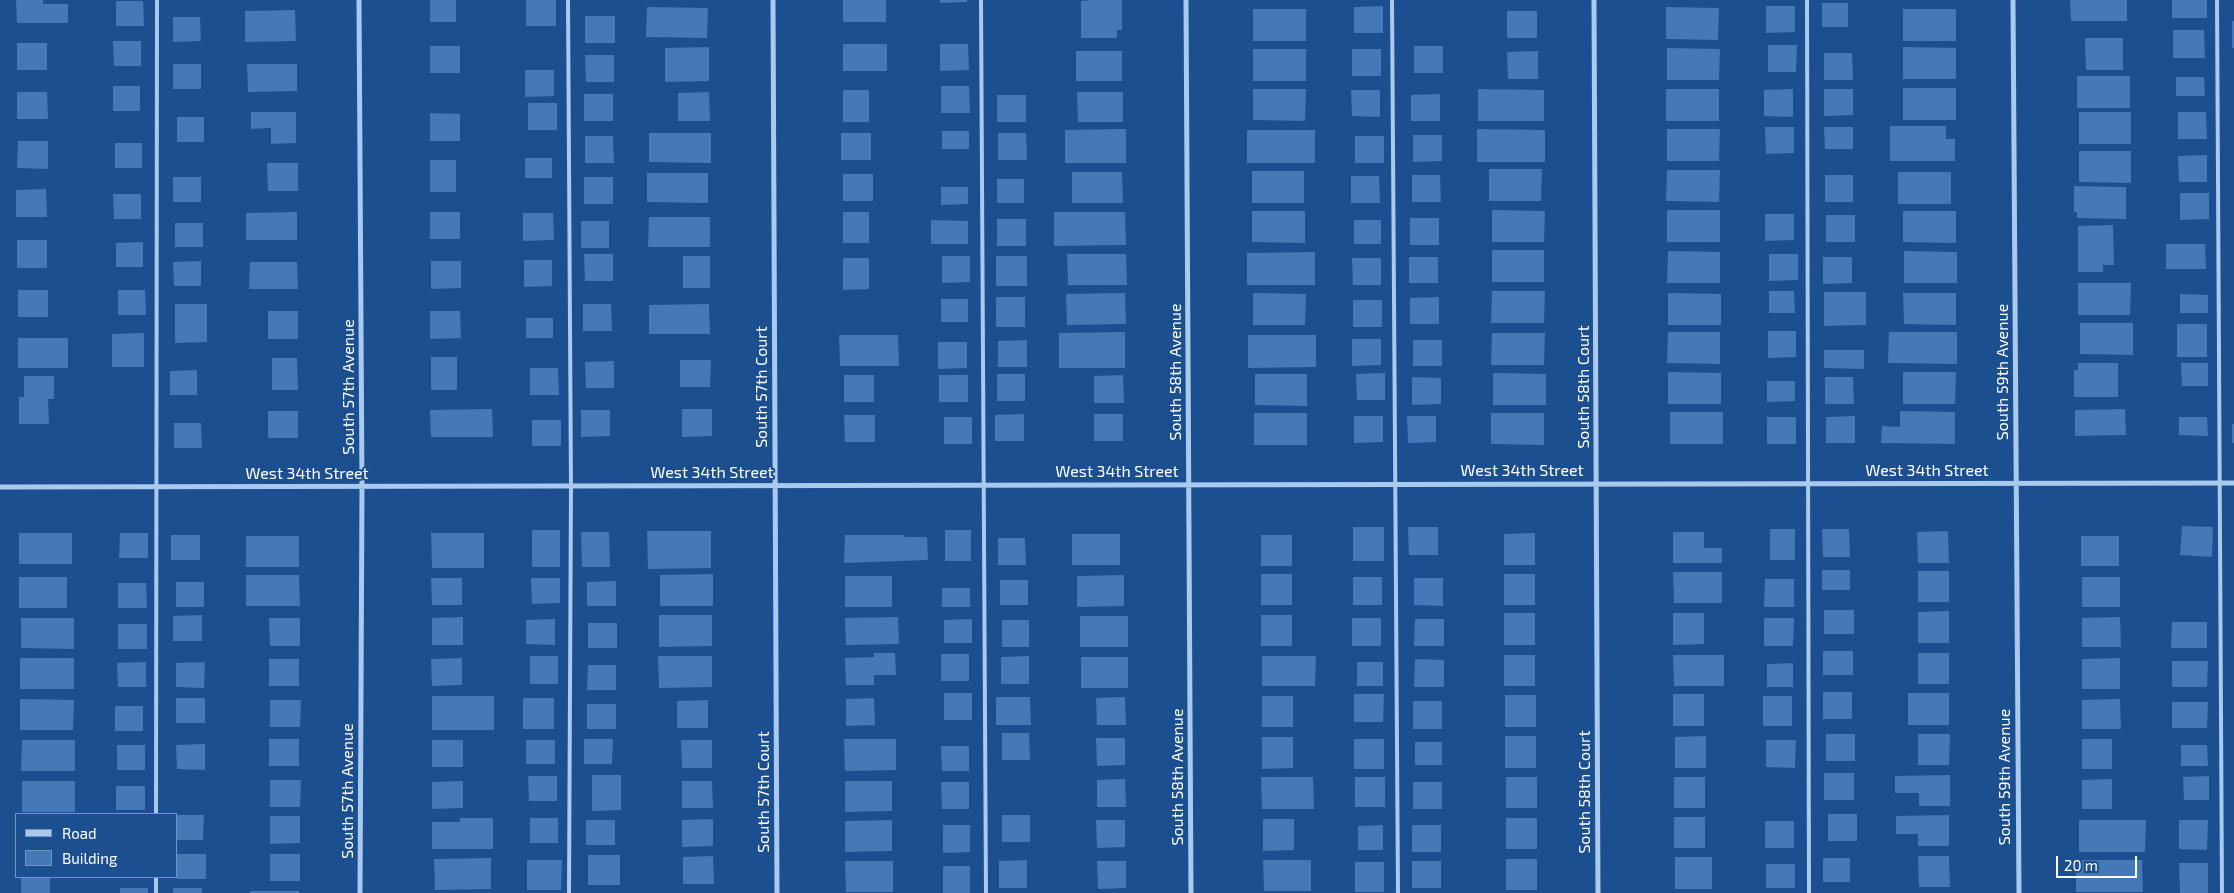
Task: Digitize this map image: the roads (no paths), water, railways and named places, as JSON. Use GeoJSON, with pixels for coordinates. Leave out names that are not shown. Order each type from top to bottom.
{"type":"FeatureCollection","features":[{"type":"Feature","properties":{"kind":"street","name":"South 57th Avenue"},"geometry":{"type":"LineString","coordinates":[[359,0],[362,487],[360,893]]}},
{"type":"Feature","properties":{"kind":"street","name":"South 57th Court"},"geometry":{"type":"LineString","coordinates":[[773,0],[777,893]]}},
{"type":"Feature","properties":{"kind":"street","name":"South 58th Avenue"},"geometry":{"type":"LineString","coordinates":[[1186,0],[1191,893]]}},
{"type":"Feature","properties":{"kind":"street","name":"South 58th Court"},"geometry":{"type":"LineString","coordinates":[[1594,0],[1598,893]]}},
{"type":"Feature","properties":{"kind":"street","name":"South 59th Avenue"},"geometry":{"type":"LineString","coordinates":[[2012,0],[2018,893]]}},
{"type":"Feature","properties":{"kind":"street","name":"West 34th Street"},"geometry":{"type":"LineString","coordinates":[[0,487],[2234,482]]}},
{"type":"Feature","properties":{"kind":"lane"},"geometry":{"type":"LineString","coordinates":[[156,0],[156,813]]}},
{"type":"Feature","properties":{"kind":"lane"},"geometry":{"type":"LineString","coordinates":[[568,0],[569,893]]}},
{"type":"Feature","properties":{"kind":"lane"},"geometry":{"type":"LineString","coordinates":[[981,0],[986,893]]}},
{"type":"Feature","properties":{"kind":"lane"},"geometry":{"type":"LineString","coordinates":[[1392,0],[1398,893]]}},
{"type":"Feature","properties":{"kind":"lane"},"geometry":{"type":"LineString","coordinates":[[1807,0],[1810,893]]}},
{"type":"Feature","properties":{"kind":"lane"},"geometry":{"type":"LineString","coordinates":[[2217,0],[2222,893]]}},
{"type":"Feature","properties":{"kind":"lane"},"geometry":{"type":"LineString","coordinates":[[156,878],[156,893]]}}]}
